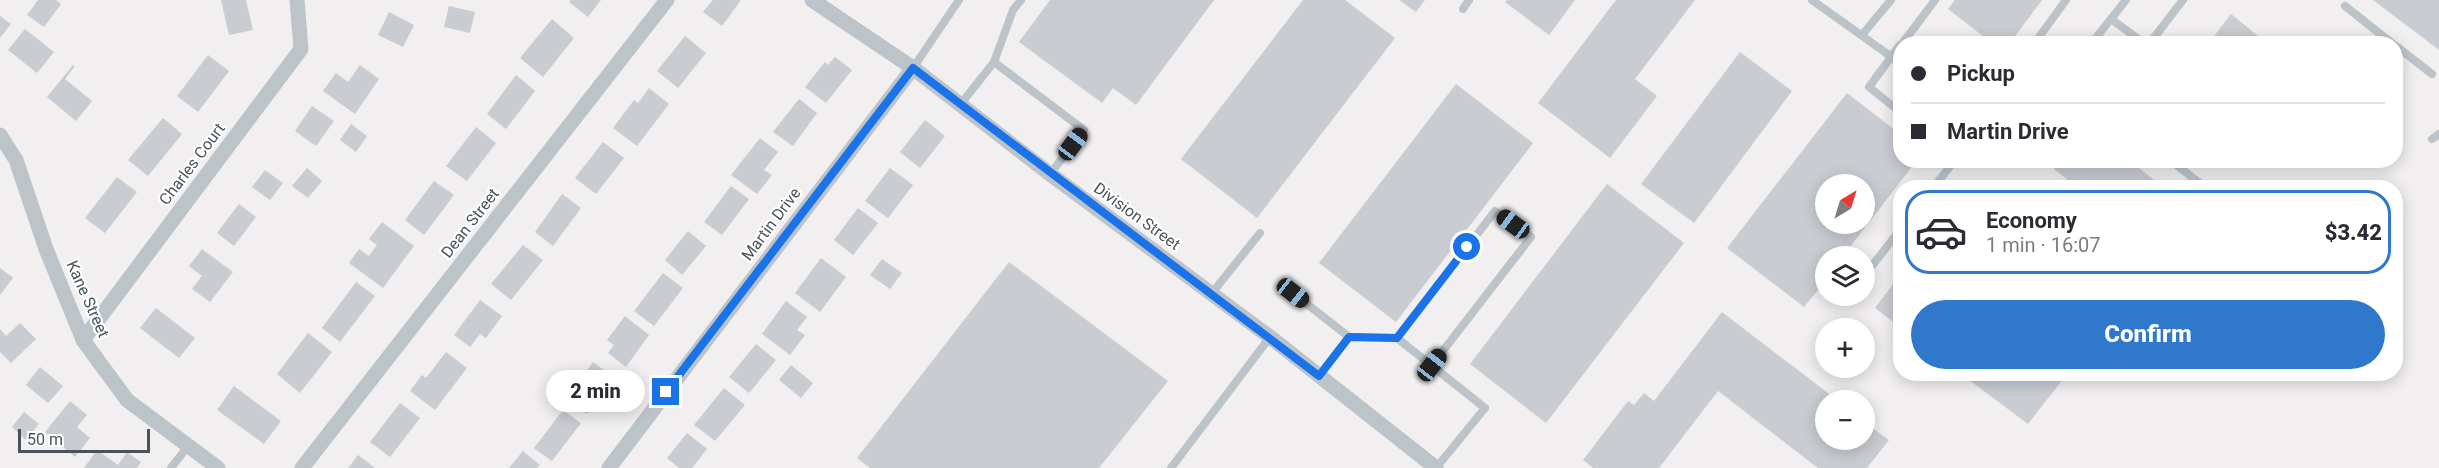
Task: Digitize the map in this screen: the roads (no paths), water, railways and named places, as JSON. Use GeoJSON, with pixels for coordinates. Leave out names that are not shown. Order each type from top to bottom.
{"type":"FeatureCollection","features":[{"type":"Feature","properties":{"kind":"street","name":"Charles Court"},"geometry":{"type":"LineString","coordinates":[[83,339],[301,49],[297,0]]}},
{"type":"Feature","properties":{"kind":"street","name":"Dean Street"},"geometry":{"type":"LineString","coordinates":[[302,468],[667,0]]}},
{"type":"Feature","properties":{"kind":"street","name":"Division Street"},"geometry":{"type":"LineString","coordinates":[[812,0],[913,68],[1050,174],[1270,336],[1436,468]]}},
{"type":"Feature","properties":{"kind":"street","name":"Martin Drive"},"geometry":{"type":"LineString","coordinates":[[609,468],[913,68]]}},
{"type":"Feature","properties":{"kind":"street","name":"Kane Street"},"geometry":{"type":"LineString","coordinates":[[0,135],[16,160],[46,249],[83,339],[128,400],[218,468]]}},
{"type":"Feature","properties":{"kind":"lane","name":"Martin Drive"},"geometry":{"type":"LineString","coordinates":[[913,68],[959,0]]}},
{"type":"Feature","properties":{"kind":"lane"},"geometry":{"type":"LineString","coordinates":[[960,105],[994,62],[1013,10],[1021,0]]}},
{"type":"Feature","properties":{"kind":"lane"},"geometry":{"type":"LineString","coordinates":[[1462,9],[1469,0]]}},
{"type":"Feature","properties":{"kind":"lane"},"geometry":{"type":"LineString","coordinates":[[1812,0],[1892,57],[1869,87],[1893,106]]}},
{"type":"Feature","properties":{"kind":"lane"},"geometry":{"type":"LineString","coordinates":[[1862,35],[1891,0]]}},
{"type":"Feature","properties":{"kind":"lane"},"geometry":{"type":"LineString","coordinates":[[1907,36],[1935,0]]}},
{"type":"Feature","properties":{"kind":"lane"},"geometry":{"type":"LineString","coordinates":[[2040,36],[2066,0]]}},
{"type":"Feature","properties":{"kind":"lane"},"geometry":{"type":"LineString","coordinates":[[2097,36],[2126,0]]}},
{"type":"Feature","properties":{"kind":"lane"},"geometry":{"type":"LineString","coordinates":[[2153,36],[2182,0]]}},
{"type":"Feature","properties":{"kind":"lane"},"geometry":{"type":"LineString","coordinates":[[2345,6],[2383,36]]}},
{"type":"Feature","properties":{"kind":"lane"},"geometry":{"type":"LineString","coordinates":[[2111,19],[2135,36]]}},
{"type":"Feature","properties":{"kind":"lane"},"geometry":{"type":"LineString","coordinates":[[2403,52],[2432,74]]}},
{"type":"Feature","properties":{"kind":"lane"},"geometry":{"type":"LineString","coordinates":[[994,62],[1084,129],[1050,174]]}},
{"type":"Feature","properties":{"kind":"lane"},"geometry":{"type":"LineString","coordinates":[[2432,140],[2439,134]]}},
{"type":"Feature","properties":{"kind":"lane"},"geometry":{"type":"LineString","coordinates":[[2180,168],[2196,180]]}},
{"type":"Feature","properties":{"kind":"lane"},"geometry":{"type":"LineString","coordinates":[[1397,338],[1495,211],[1531,237],[1432,365]]}},
{"type":"Feature","properties":{"kind":"lane"},"geometry":{"type":"LineString","coordinates":[[1212,293],[1260,233]]}},
{"type":"Feature","properties":{"kind":"lane"},"geometry":{"type":"LineString","coordinates":[[1875,262],[1893,239]]}},
{"type":"Feature","properties":{"kind":"lane"},"geometry":{"type":"LineString","coordinates":[[1293,293],[1349,337],[1397,338],[1485,408],[1436,468]]}},
{"type":"Feature","properties":{"kind":"lane"},"geometry":{"type":"LineString","coordinates":[[1171,468],[1270,336]]}},
{"type":"Feature","properties":{"kind":"lane"},"geometry":{"type":"LineString","coordinates":[[1319,376],[1349,337]]}},
{"type":"Feature","properties":{"kind":"lane"},"geometry":{"type":"LineString","coordinates":[[171,468],[188,446]]}}]}
